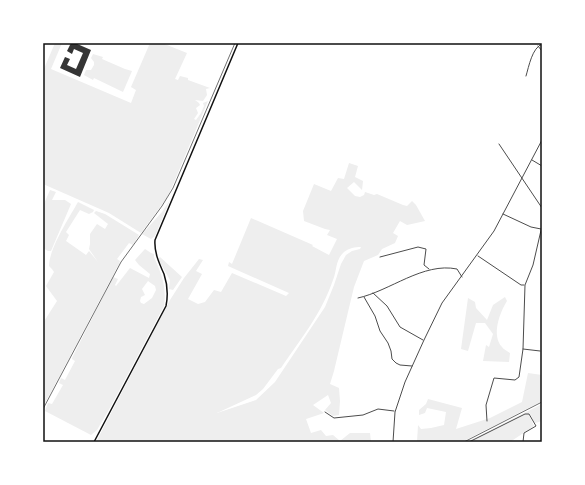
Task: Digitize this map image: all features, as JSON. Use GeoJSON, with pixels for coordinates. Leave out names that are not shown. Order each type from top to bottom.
{"type":"FeatureCollection","features":[{"type":"Feature","properties":{"kind":"main road"},"geometry":{"type":"LineString","coordinates":[[94,442],[166,306],[167,296],[165,279],[155,251],[155,240],[238,43]]}},
{"type":"Feature","properties":{"kind":"street"},"geometry":{"type":"LineString","coordinates":[[526,76],[534,51],[542,44]]}},
{"type":"Feature","properties":{"kind":"street"},"geometry":{"type":"LineString","coordinates":[[538,46],[542,50]]}},
{"type":"Feature","properties":{"kind":"street"},"geometry":{"type":"LineString","coordinates":[[393,442],[395,412],[405,382],[442,303],[494,231],[542,140]]}},
{"type":"Feature","properties":{"kind":"street"},"geometry":{"type":"LineString","coordinates":[[499,144],[542,208]]}},
{"type":"Feature","properties":{"kind":"street"},"geometry":{"type":"LineString","coordinates":[[531,160],[542,166]]}},
{"type":"Feature","properties":{"kind":"street"},"geometry":{"type":"LineString","coordinates":[[503,214],[531,227],[541,229]]}},
{"type":"Feature","properties":{"kind":"street"},"geometry":{"type":"LineString","coordinates":[[487,421],[486,405],[494,378],[515,380],[519,378],[523,349],[525,285],[533,265],[542,226]]}},
{"type":"Feature","properties":{"kind":"street"},"geometry":{"type":"LineString","coordinates":[[380,256],[418,247],[426,249],[424,265],[429,270]]}},
{"type":"Feature","properties":{"kind":"street"},"geometry":{"type":"LineString","coordinates":[[478,255],[521,284],[525,285]]}},
{"type":"Feature","properties":{"kind":"street"},"geometry":{"type":"LineString","coordinates":[[358,298],[429,270],[439,268],[457,269],[462,277]]}},
{"type":"Feature","properties":{"kind":"street"},"geometry":{"type":"LineString","coordinates":[[373,293],[387,306],[400,327],[424,340]]}},
{"type":"Feature","properties":{"kind":"street"},"geometry":{"type":"LineString","coordinates":[[364,296],[375,316],[380,331],[388,343],[391,350],[392,359],[400,365],[412,366]]}},
{"type":"Feature","properties":{"kind":"street"},"geometry":{"type":"LineString","coordinates":[[523,349],[541,351]]}},
{"type":"Feature","properties":{"kind":"street"},"geometry":{"type":"LineString","coordinates":[[325,412],[334,418],[363,414],[378,409],[395,412]]}},
{"type":"Feature","properties":{"kind":"street"},"geometry":{"type":"LineString","coordinates":[[469,442],[525,414],[529,414],[536,426],[524,433],[523,442]]}},
{"type":"Feature","properties":{"kind":"shaded area"},"geometry":{"type":"Polygon","coordinates":[[[55,43],[62,43],[51,69],[131,103],[136,90],[131,87],[150,43],[162,43],[187,53],[175,79],[178,80],[180,76],[188,78],[188,80],[210,88],[206,89],[207,95],[203,101],[195,100],[200,105],[196,108],[198,113],[194,119],[196,120],[204,106],[203,103],[208,101],[166,199],[141,233],[109,213],[43,184],[43,71],[55,43]]]}},
{"type":"Feature","properties":{"kind":"shaded area"},"geometry":{"type":"Polygon","coordinates":[[[93,54],[103,57],[102,59],[132,71],[123,92],[94,78],[93,80],[84,75],[86,70],[91,70],[94,65],[91,58],[93,54]]]}},
{"type":"Feature","properties":{"kind":"shaded area"},"geometry":{"type":"Polygon","coordinates":[[[349,163],[358,166],[355,177],[363,181],[362,190],[354,182],[347,188],[355,196],[360,197],[364,195],[365,192],[374,195],[377,194],[407,206],[412,201],[425,221],[407,225],[400,221],[393,233],[398,236],[395,243],[382,249],[378,255],[364,261],[354,287],[330,384],[339,388],[339,415],[333,416],[325,410],[331,403],[328,395],[313,405],[324,413],[306,419],[311,433],[321,430],[326,436],[333,435],[340,441],[350,433],[370,433],[371,442],[96,442],[170,300],[184,278],[199,259],[203,260],[196,271],[202,274],[188,299],[198,304],[205,302],[214,290],[221,292],[232,273],[286,296],[289,293],[228,266],[229,262],[232,264],[251,218],[313,245],[312,246],[329,255],[337,239],[327,235],[330,230],[304,221],[303,211],[314,184],[331,191],[338,178],[344,179],[349,163]],[[361,247],[350,249],[341,255],[328,292],[317,315],[281,368],[278,369],[263,389],[256,395],[217,413],[256,400],[275,382],[325,307],[341,264],[346,255],[352,251],[360,249],[361,247]]]}},
{"type":"Feature","properties":{"kind":"shaded area"},"geometry":{"type":"Polygon","coordinates":[[[50,190],[56,192],[52,200],[65,200],[71,204],[51,251],[48,251],[43,248],[43,206],[50,190]]]}},
{"type":"Feature","properties":{"kind":"shaded area"},"geometry":{"type":"Polygon","coordinates":[[[170,200],[155,236],[151,239],[142,234],[162,212],[170,200]]]}},
{"type":"Feature","properties":{"kind":"shaded area"},"geometry":{"type":"Polygon","coordinates":[[[78,202],[94,210],[89,214],[80,210],[66,232],[69,235],[66,241],[86,255],[89,251],[98,262],[89,249],[90,234],[97,224],[105,229],[108,224],[94,213],[96,211],[105,214],[139,235],[133,245],[129,243],[117,259],[120,261],[119,264],[43,407],[43,323],[57,301],[46,286],[54,272],[49,266],[50,259],[60,234],[78,202]]]}},
{"type":"Feature","properties":{"kind":"shaded area"},"geometry":{"type":"Polygon","coordinates":[[[145,249],[154,254],[164,286],[164,306],[111,406],[97,430],[91,435],[45,411],[48,403],[52,404],[63,385],[59,383],[61,378],[65,380],[75,361],[72,358],[113,277],[118,279],[115,285],[116,286],[130,268],[149,278],[150,274],[135,260],[145,249]],[[148,281],[142,289],[145,295],[141,297],[141,303],[144,304],[152,298],[156,290],[155,286],[148,281]]]}},
{"type":"Feature","properties":{"kind":"shaded area"},"geometry":{"type":"Polygon","coordinates":[[[160,257],[182,277],[173,290],[169,289],[170,280],[158,259],[160,257]]]}},
{"type":"Feature","properties":{"kind":"shaded area"},"geometry":{"type":"Polygon","coordinates":[[[505,297],[507,301],[499,317],[497,336],[503,348],[510,353],[509,362],[483,361],[486,345],[489,347],[493,334],[485,323],[476,323],[468,351],[461,349],[468,298],[475,302],[476,308],[487,320],[493,305],[505,297]]]}},
{"type":"Feature","properties":{"kind":"shaded area"},"geometry":{"type":"Polygon","coordinates":[[[528,373],[542,375],[542,401],[462,442],[417,442],[418,425],[421,429],[444,425],[446,412],[427,408],[425,413],[419,415],[419,410],[426,404],[428,399],[462,408],[456,429],[490,418],[522,402],[528,373]]]}},
{"type":"Feature","properties":{"kind":"shaded area"},"geometry":{"type":"Polygon","coordinates":[[[542,404],[542,421],[535,423],[530,414],[529,415],[534,426],[510,442],[467,442],[542,404]]]}},
{"type":"Feature","properties":{"kind":"building"},"geometry":{"type":"Polygon","coordinates":[[[71,43],[75,43],[91,50],[80,77],[60,68],[65,57],[70,59],[67,65],[76,69],[83,53],[74,49],[72,54],[67,51],[71,43]]]}},
{"type":"Feature","properties":{"kind":"railway"},"geometry":{"type":"LineString","coordinates":[[43,409],[121,262],[162,206],[173,188],[235,43]]}},
{"type":"Feature","properties":{"kind":"railway"},"geometry":{"type":"LineString","coordinates":[[464,442],[542,402]]}}]}
